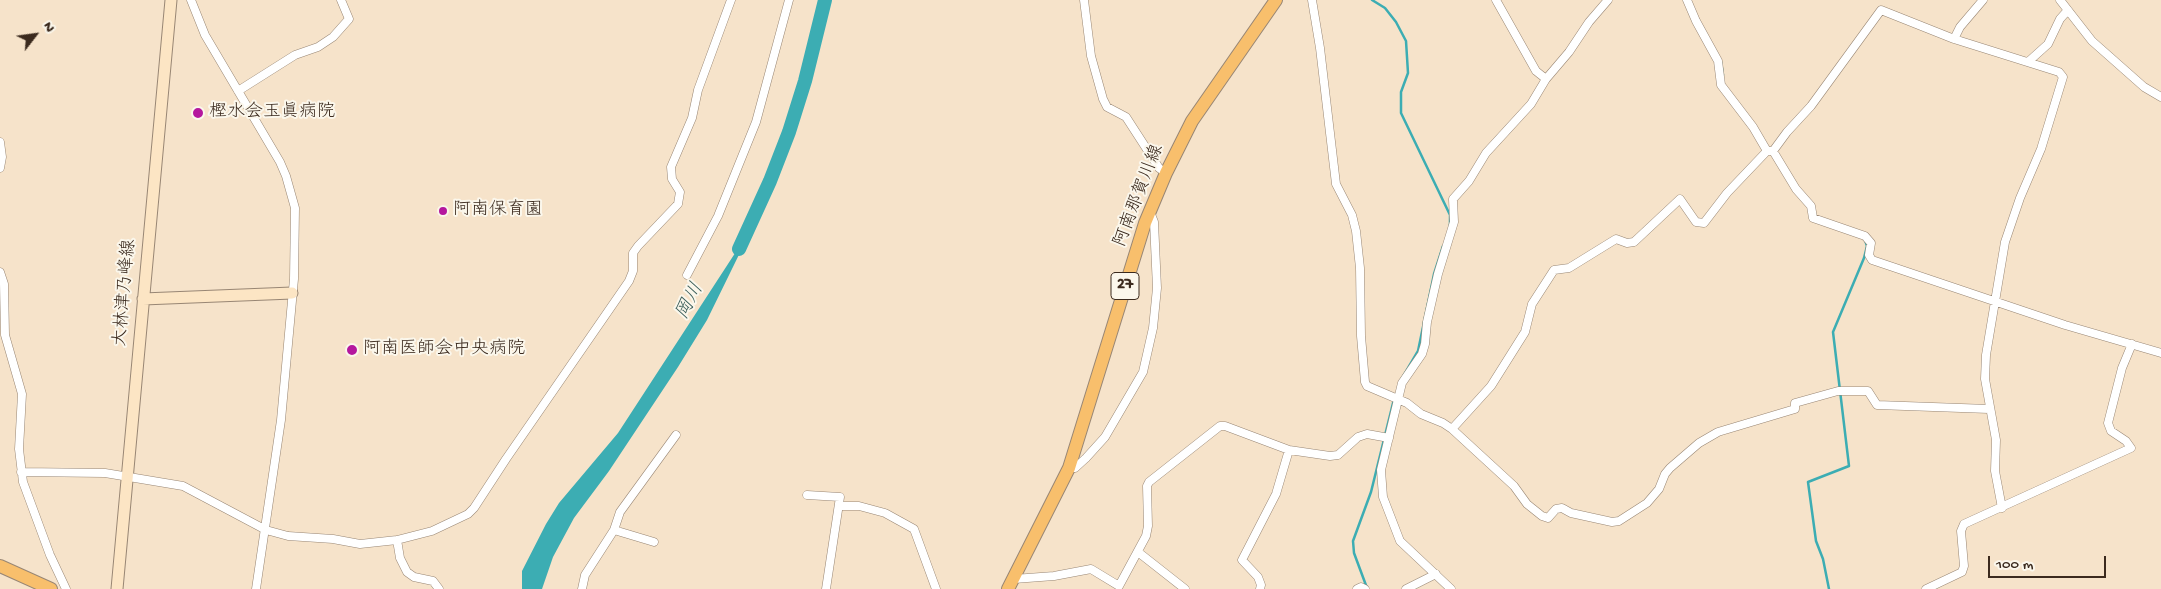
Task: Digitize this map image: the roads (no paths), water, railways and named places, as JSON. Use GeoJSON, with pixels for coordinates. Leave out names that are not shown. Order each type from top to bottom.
{"type":"FeatureCollection","features":[{"type":"Feature","properties":{"kind":"main road","name":"大林津乃峰線"},"geometry":{"type":"LineString","coordinates":[[117,589],[171,0]]}},
{"type":"Feature","properties":{"kind":"main road","name":"阿南那賀川線"},"geometry":{"type":"LineString","coordinates":[[1011,584],[1068,468],[1150,212],[1166,173],[1192,122],[1276,0]]}},
{"type":"Feature","properties":{"kind":"main road"},"geometry":{"type":"LineString","coordinates":[[143,298],[292,294]]}},
{"type":"Feature","properties":{"kind":"main road"},"geometry":{"type":"LineString","coordinates":[[0,566],[51,589]]}},
{"type":"Feature","properties":{"kind":"street"},"geometry":{"type":"LineString","coordinates":[[192,0],[205,35],[286,176],[296,220],[292,294],[281,420],[256,589]]}},
{"type":"Feature","properties":{"kind":"street"},"geometry":{"type":"LineString","coordinates":[[238,91],[295,55],[318,47],[333,38],[349,20],[341,0]]}},
{"type":"Feature","properties":{"kind":"street"},"geometry":{"type":"LineString","coordinates":[[21,472],[105,474],[183,486],[266,530],[288,536],[332,539],[360,544],[397,540],[432,531],[472,510],[629,281],[632,271],[633,253],[678,204],[680,192],[672,179],[672,167],[692,118],[698,90],[732,0]]}},
{"type":"Feature","properties":{"kind":"street"},"geometry":{"type":"LineString","coordinates":[[688,276],[718,216],[756,122],[789,0]]}},
{"type":"Feature","properties":{"kind":"street"},"geometry":{"type":"LineString","coordinates":[[1084,0],[1091,56],[1103,99],[1107,107],[1126,117],[1159,168],[1166,173]]}},
{"type":"Feature","properties":{"kind":"street"},"geometry":{"type":"LineString","coordinates":[[1312,0],[1336,184],[1352,215],[1356,231],[1360,268],[1360,322],[1365,382],[1367,386],[1408,403],[1421,414],[1443,422],[1514,486],[1527,504],[1542,516],[1548,518],[1556,509],[1562,508],[1571,514],[1612,522],[1619,521],[1647,503],[1659,489],[1665,474],[1670,468],[1699,443],[1718,432],[1795,410],[1794,403],[1843,390],[1868,391],[1877,405],[1989,409]]}},
{"type":"Feature","properties":{"kind":"street"},"geometry":{"type":"LineString","coordinates":[[1496,0],[1536,71],[1546,79]]}},
{"type":"Feature","properties":{"kind":"street"},"geometry":{"type":"LineString","coordinates":[[1451,589],[1400,541],[1395,532],[1380,483],[1385,437],[1402,383],[1422,354],[1425,344],[1427,322],[1438,274],[1454,222],[1453,199],[1469,181],[1486,153],[1531,104],[1546,79],[1608,0]]}},
{"type":"Feature","properties":{"kind":"street"},"geometry":{"type":"LineString","coordinates":[[1687,0],[1720,67],[1721,85],[1754,127],[1796,189],[1810,206],[1813,218],[1866,236],[1871,243],[1868,255],[1872,260],[2065,324],[2161,353]]}},
{"type":"Feature","properties":{"kind":"street"},"geometry":{"type":"LineString","coordinates":[[1954,39],[1960,27],[1983,0]]}},
{"type":"Feature","properties":{"kind":"street"},"geometry":{"type":"LineString","coordinates":[[2060,0],[2092,41],[2144,87],[2161,97]]}},
{"type":"Feature","properties":{"kind":"street"},"geometry":{"type":"LineString","coordinates":[[1452,429],[1492,386],[1525,332],[1532,304],[1554,270],[1569,268],[1616,239],[1627,243],[1634,242],[1680,199],[1696,222],[1704,223],[1727,194],[1811,106],[1881,10],[1954,39],[2059,72],[2063,77],[2041,149],[2020,198],[2005,242],[1986,355],[1985,379],[1996,440],[1995,471],[2002,508]]}},
{"type":"Feature","properties":{"kind":"street"},"geometry":{"type":"LineString","coordinates":[[2028,62],[2048,44],[2060,19],[2068,10]]}},
{"type":"Feature","properties":{"kind":"street"},"geometry":{"type":"LineString","coordinates":[[0,142],[2,157],[0,168]]}},
{"type":"Feature","properties":{"kind":"street"},"geometry":{"type":"LineString","coordinates":[[1068,468],[1075,468],[1105,437],[1143,372],[1153,328],[1157,288],[1154,222],[1150,212]]}},
{"type":"Feature","properties":{"kind":"street"},"geometry":{"type":"LineString","coordinates":[[0,272],[4,284],[6,335],[22,394],[21,472],[43,538],[66,589]]}},
{"type":"Feature","properties":{"kind":"street"},"geometry":{"type":"LineString","coordinates":[[1926,589],[1962,572],[1964,566],[1961,531],[1964,524],[2131,448],[2126,441],[2111,431],[2108,423],[2122,368],[2132,344]]}},
{"type":"Feature","properties":{"kind":"street"},"geometry":{"type":"LineString","coordinates":[[1011,584],[1091,569],[1119,586],[1138,552],[1148,526],[1147,486],[1149,482],[1220,426],[1289,450],[1330,456],[1338,455],[1358,437],[1367,434],[1385,437]]}},
{"type":"Feature","properties":{"kind":"street"},"geometry":{"type":"LineString","coordinates":[[582,589],[585,575],[614,530],[620,512],[676,435]]}},
{"type":"Feature","properties":{"kind":"street"},"geometry":{"type":"LineString","coordinates":[[1260,589],[1261,585],[1258,577],[1242,560],[1276,494],[1289,450]]}},
{"type":"Feature","properties":{"kind":"street"},"geometry":{"type":"LineString","coordinates":[[807,495],[836,495],[840,497],[826,589]]}},
{"type":"Feature","properties":{"kind":"street"},"geometry":{"type":"LineString","coordinates":[[839,506],[859,506],[885,513],[914,529],[936,589]]}},
{"type":"Feature","properties":{"kind":"street"},"geometry":{"type":"LineString","coordinates":[[614,530],[654,542]]}},
{"type":"Feature","properties":{"kind":"street"},"geometry":{"type":"LineString","coordinates":[[397,540],[400,558],[407,572],[414,577],[432,581],[439,589]]}},
{"type":"Feature","properties":{"kind":"street"},"geometry":{"type":"LineString","coordinates":[[1138,552],[1182,588]]}},
{"type":"Feature","properties":{"kind":"street"},"geometry":{"type":"LineString","coordinates":[[1406,589],[1436,574]]}},
{"type":"Feature","properties":{"kind":"street"},"geometry":{"type":"LineString","coordinates":[[1357,589],[1365,589]]}},
{"type":"Feature","properties":{"kind":"water"},"geometry":{"type":"Polygon","coordinates":[[[754,224],[707,320],[609,471],[574,518],[553,557],[542,589],[522,589],[522,571],[559,503],[618,433],[754,224]]]}},
{"type":"Feature","properties":{"kind":"waterway","name":"岡川"},"geometry":{"type":"LineString","coordinates":[[739,249],[770,181],[789,132],[805,81],[825,0]]}},
{"type":"Feature","properties":{"kind":"waterway"},"geometry":{"type":"LineString","coordinates":[[1372,0],[1385,8],[1396,22],[1406,41],[1408,73],[1401,92],[1401,113],[1450,215],[1450,227]]}},
{"type":"Feature","properties":{"kind":"waterway"},"geometry":{"type":"LineString","coordinates":[[1721,62],[1723,75]]}},
{"type":"Feature","properties":{"kind":"waterway"},"geometry":{"type":"LineString","coordinates":[[1829,589],[1823,559],[1816,541],[1808,482],[1849,466],[1833,332],[1864,258],[1867,246],[1865,240]]}},
{"type":"Feature","properties":{"kind":"waterway"},"geometry":{"type":"LineString","coordinates":[[1401,380],[1418,351],[1434,274],[1443,246]]}},
{"type":"Feature","properties":{"kind":"waterway"},"geometry":{"type":"LineString","coordinates":[[1367,588],[1354,553],[1353,541],[1371,492],[1394,399]]}},
{"type":"Feature","properties":{"kind":"place","name":"樫水会玉眞病院"},"geometry":{"type":"Point","coordinates":[198,113]}},
{"type":"Feature","properties":{"kind":"place","name":"阿南保育園"},"geometry":{"type":"Point","coordinates":[443,211]}},
{"type":"Feature","properties":{"kind":"place","name":"阿南医師会中央病院"},"geometry":{"type":"Point","coordinates":[352,350]}}]}
